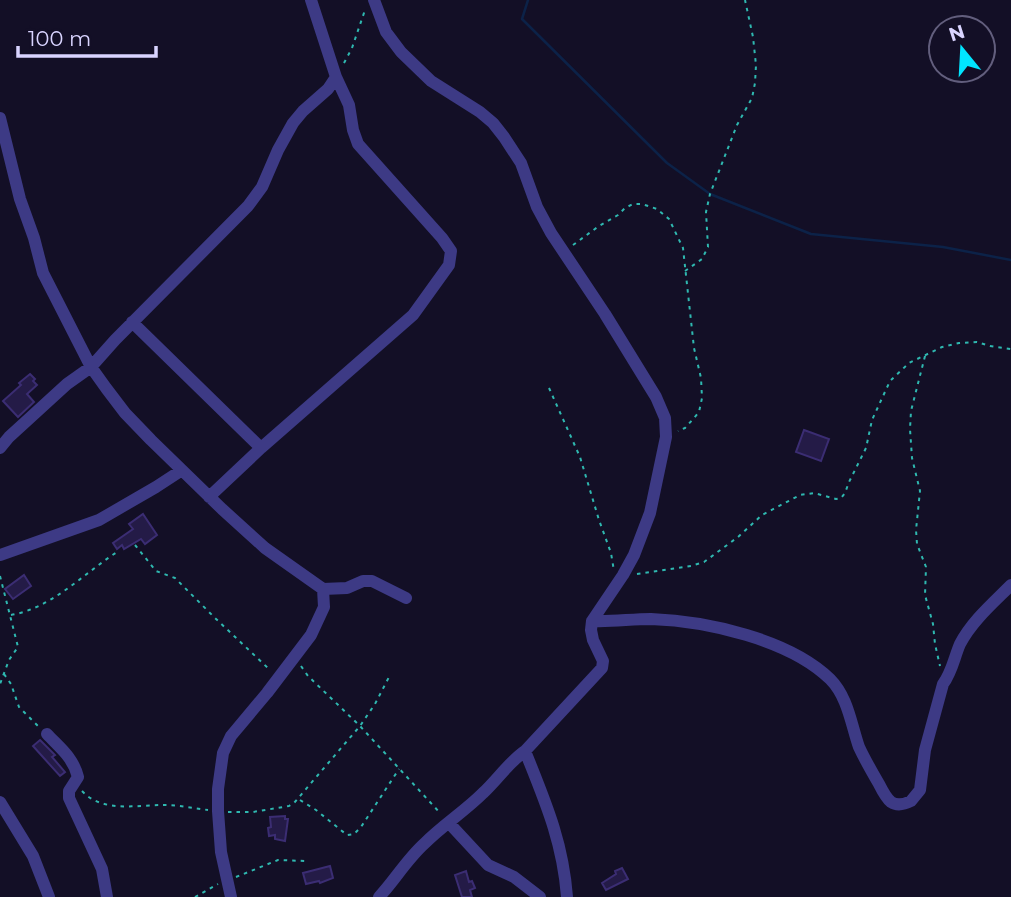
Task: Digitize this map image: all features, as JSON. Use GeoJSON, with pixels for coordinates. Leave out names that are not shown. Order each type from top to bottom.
{"type":"FeatureCollection","features":[{"type":"Feature","properties":{"kind":"street"},"geometry":{"type":"LineString","coordinates":[[209,497],[413,315],[449,265],[451,251],[442,238],[358,144],[346,98],[336,77],[311,0]]}},
{"type":"Feature","properties":{"kind":"street"},"geometry":{"type":"LineString","coordinates":[[370,3],[386,32],[416,68],[450,95],[493,123],[504,137],[521,163],[537,207],[656,397],[664,418],[666,437],[650,513],[634,555],[592,621],[593,640],[603,661],[603,668],[525,751],[513,759],[488,789],[417,851],[379,897]]}},
{"type":"Feature","properties":{"kind":"street"},"geometry":{"type":"LineString","coordinates":[[0,448],[4,432],[91,367],[248,206],[262,187],[293,123],[328,89],[336,77]]}},
{"type":"Feature","properties":{"kind":"street"},"geometry":{"type":"LineString","coordinates":[[0,118],[20,199],[43,273],[91,367],[125,413],[209,497],[265,548],[323,589],[347,588],[363,581],[372,581],[407,598]]}},
{"type":"Feature","properties":{"kind":"street"},"geometry":{"type":"LineString","coordinates":[[132,323],[261,448]]}},
{"type":"Feature","properties":{"kind":"street"},"geometry":{"type":"LineString","coordinates":[[0,555],[99,520],[182,470]]}},
{"type":"Feature","properties":{"kind":"street"},"geometry":{"type":"LineString","coordinates":[[592,621],[652,620],[708,626],[749,636],[800,658],[829,678],[839,689],[867,763],[890,802],[897,804],[911,801],[920,790],[925,750],[943,684],[950,676],[960,645],[971,627],[1011,585]]}},
{"type":"Feature","properties":{"kind":"street"},"geometry":{"type":"LineString","coordinates":[[232,897],[221,852],[218,811],[223,753],[231,736],[311,635],[324,607],[323,589]]}},
{"type":"Feature","properties":{"kind":"street"},"geometry":{"type":"LineString","coordinates":[[47,734],[76,768],[78,777],[69,791],[69,798],[102,869],[107,897]]}},
{"type":"Feature","properties":{"kind":"street"},"geometry":{"type":"LineString","coordinates":[[525,751],[559,841],[567,897]]}},
{"type":"Feature","properties":{"kind":"street"},"geometry":{"type":"LineString","coordinates":[[0,802],[33,856],[49,897]]}},
{"type":"Feature","properties":{"kind":"street"},"geometry":{"type":"LineString","coordinates":[[449,823],[488,865],[514,877],[540,897]]}},
{"type":"Feature","properties":{"kind":"path"},"geometry":{"type":"LineString","coordinates":[[684,271],[702,260],[708,247],[706,212],[710,194],[754,90],[756,65],[745,0]]}},
{"type":"Feature","properties":{"kind":"path"},"geometry":{"type":"LineString","coordinates":[[336,77],[352,48],[370,3]]}},
{"type":"Feature","properties":{"kind":"path"},"geometry":{"type":"LineString","coordinates":[[564,253],[604,222],[633,204],[657,209],[669,219],[683,248],[702,398],[699,412],[694,418],[684,428],[666,437]]}},
{"type":"Feature","properties":{"kind":"path"},"geometry":{"type":"LineString","coordinates":[[549,388],[580,457],[619,577],[704,562],[762,515],[800,495],[814,493],[841,498],[866,448],[872,419],[890,382],[909,363],[942,347],[959,343],[977,342],[1011,349]]}},
{"type":"Feature","properties":{"kind":"path"},"geometry":{"type":"LineString","coordinates":[[925,355],[911,411],[910,429],[912,458],[920,491],[917,544],[926,567],[925,596],[935,634],[943,684]]}},
{"type":"Feature","properties":{"kind":"path"},"geometry":{"type":"LineString","coordinates":[[135,545],[156,571],[175,578],[279,677]]}},
{"type":"Feature","properties":{"kind":"path"},"geometry":{"type":"LineString","coordinates":[[11,615],[29,610],[57,596],[117,552]]}},
{"type":"Feature","properties":{"kind":"path"},"geometry":{"type":"LineString","coordinates":[[0,576],[18,647],[9,660],[0,684]]}},
{"type":"Feature","properties":{"kind":"path"},"geometry":{"type":"LineString","coordinates":[[294,657],[449,823]]}},
{"type":"Feature","properties":{"kind":"path"},"geometry":{"type":"LineString","coordinates":[[5,674],[19,708],[47,734]]}},
{"type":"Feature","properties":{"kind":"path"},"geometry":{"type":"LineString","coordinates":[[78,777],[84,793],[99,803],[130,806],[173,805],[234,813],[289,806],[300,799],[360,726],[389,677]]}},
{"type":"Feature","properties":{"kind":"path"},"geometry":{"type":"LineString","coordinates":[[300,799],[347,835],[354,834],[399,768]]}},
{"type":"Feature","properties":{"kind":"path"},"geometry":{"type":"LineString","coordinates":[[195,897],[227,879],[278,860],[305,861]]}},
{"type":"Feature","properties":{"kind":"building"},"geometry":{"type":"Polygon","coordinates":[[[30,374],[37,385],[27,394],[34,402],[18,417],[3,401],[30,374]]]}},
{"type":"Feature","properties":{"kind":"building"},"geometry":{"type":"Polygon","coordinates":[[[804,430],[829,439],[821,461],[796,452],[804,430]]]}},
{"type":"Feature","properties":{"kind":"building"},"geometry":{"type":"Polygon","coordinates":[[[143,514],[157,535],[145,544],[141,539],[124,549],[122,545],[117,549],[113,543],[133,529],[129,524],[143,514]]]}},
{"type":"Feature","properties":{"kind":"building"},"geometry":{"type":"Polygon","coordinates":[[[24,575],[31,586],[13,599],[5,589],[24,575]]]}},
{"type":"Feature","properties":{"kind":"building"},"geometry":{"type":"Polygon","coordinates":[[[40,740],[55,755],[52,757],[65,772],[60,776],[33,746],[40,740]]]}},
{"type":"Feature","properties":{"kind":"building"},"geometry":{"type":"Polygon","coordinates":[[[285,816],[285,819],[288,819],[285,841],[275,839],[275,835],[269,836],[270,817],[285,816]]]}},
{"type":"Feature","properties":{"kind":"building"},"geometry":{"type":"Polygon","coordinates":[[[330,866],[333,878],[306,884],[303,873],[330,866]]]}},
{"type":"Feature","properties":{"kind":"building"},"geometry":{"type":"Polygon","coordinates":[[[622,868],[628,879],[606,890],[602,883],[622,868]]]}},
{"type":"Feature","properties":{"kind":"building"},"geometry":{"type":"Polygon","coordinates":[[[466,871],[469,882],[472,881],[475,888],[470,890],[472,897],[462,897],[455,875],[466,871]]]}},
{"type":"Feature","properties":{"kind":"waterway"},"geometry":{"type":"LineString","coordinates":[[528,0],[522,19],[667,163],[710,194],[811,234],[943,247],[1011,260]]}}]}
